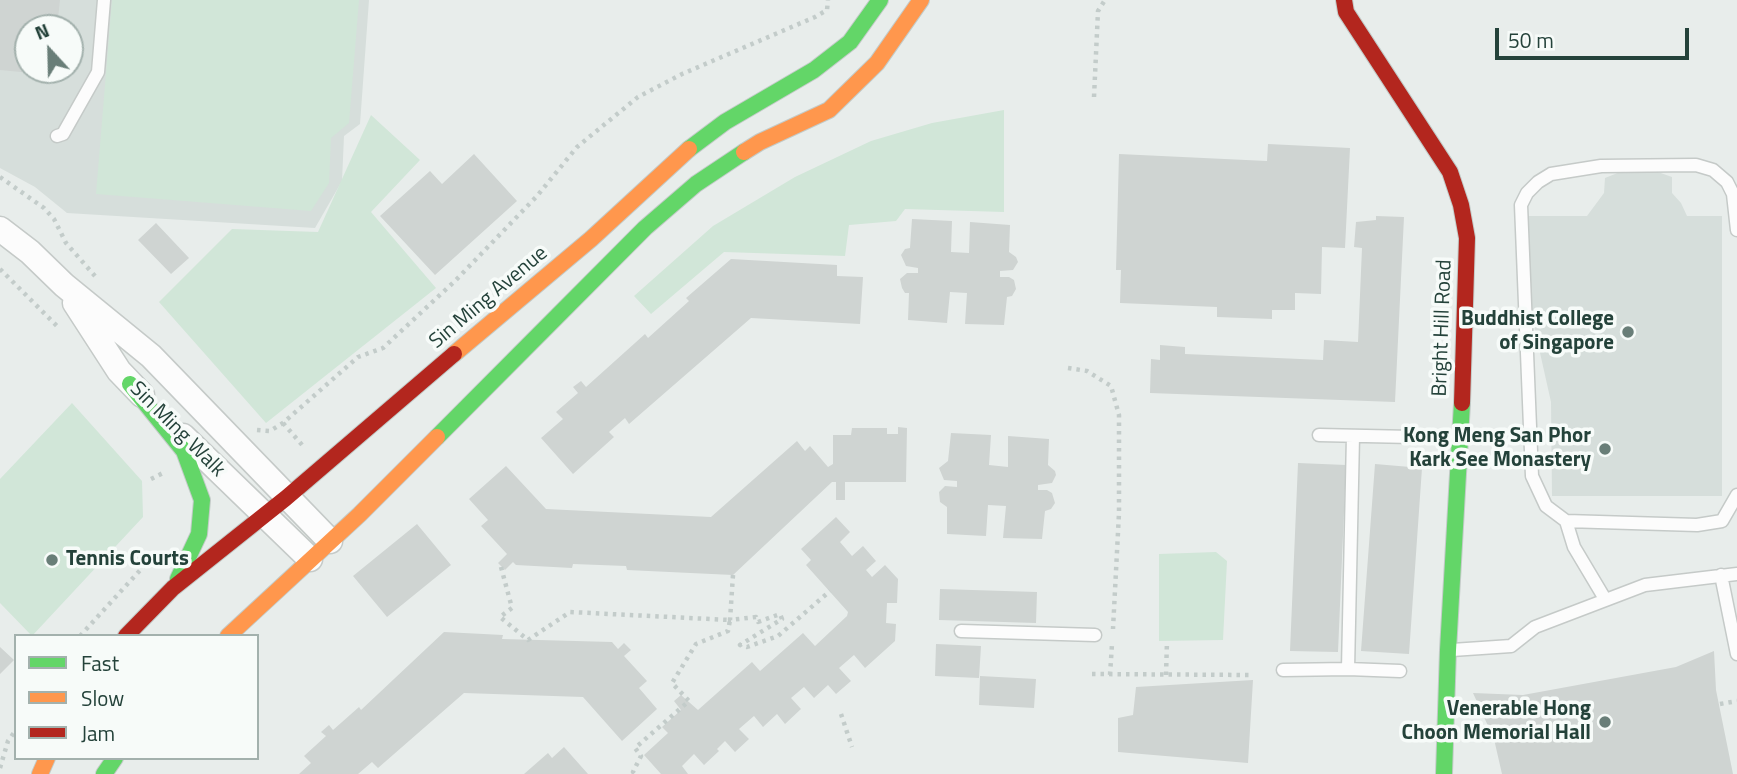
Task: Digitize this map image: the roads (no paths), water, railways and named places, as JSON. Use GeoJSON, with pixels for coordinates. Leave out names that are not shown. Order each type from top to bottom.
{"type":"FeatureCollection","features":[{"type":"Feature","properties":{"kind":"main road","name":"Sin Ming Avenue"},"geometry":{"type":"LineString","coordinates":[[128,634],[173,588],[286,498],[591,239],[677,157],[724,122],[814,70],[850,42],[880,0]]}},
{"type":"Feature","properties":{"kind":"main road"},"geometry":{"type":"LineString","coordinates":[[230,634],[501,374],[645,228],[696,184],[760,142],[829,110],[877,63],[921,0]]}},
{"type":"Feature","properties":{"kind":"main road","name":"Bright Hill Road"},"geometry":{"type":"LineString","coordinates":[[1344,0],[1346,12],[1450,173],[1461,205],[1467,238],[1444,774]]}},
{"type":"Feature","properties":{"kind":"main road"},"geometry":{"type":"LineString","coordinates":[[130,384],[184,451],[202,500],[199,534],[173,588]]}},
{"type":"Feature","properties":{"kind":"street","name":"Sin Ming Walk"},"geometry":{"type":"LineString","coordinates":[[0,229],[151,356],[330,541]]}},
{"type":"Feature","properties":{"kind":"street","name":"Sin Ming Walk"},"geometry":{"type":"LineString","coordinates":[[64,285],[130,384],[310,559]]}},
{"type":"Feature","properties":{"kind":"lane"},"geometry":{"type":"LineString","coordinates":[[57,136],[63,134],[98,72],[104,0]]}},
{"type":"Feature","properties":{"kind":"lane"},"geometry":{"type":"LineString","coordinates":[[1737,230],[1734,194],[1727,182],[1713,170],[1696,165],[1611,166],[1551,174],[1538,181],[1521,205],[1532,476],[1546,506],[1566,521],[1697,525],[1722,521],[1737,495]]}},
{"type":"Feature","properties":{"kind":"lane"},"geometry":{"type":"LineString","coordinates":[[1319,435],[1460,438]]}},
{"type":"Feature","properties":{"kind":"lane"},"geometry":{"type":"LineString","coordinates":[[1348,669],[1353,436]]}},
{"type":"Feature","properties":{"kind":"lane"},"geometry":{"type":"LineString","coordinates":[[1566,521],[1574,547],[1605,599]]}},
{"type":"Feature","properties":{"kind":"lane"},"geometry":{"type":"LineString","coordinates":[[1448,650],[1511,646],[1535,627],[1645,585],[1737,574]]}},
{"type":"Feature","properties":{"kind":"lane"},"geometry":{"type":"LineString","coordinates":[[1721,575],[1737,654]]}},
{"type":"Feature","properties":{"kind":"lane"},"geometry":{"type":"LineString","coordinates":[[961,631],[1095,635]]}},
{"type":"Feature","properties":{"kind":"lane"},"geometry":{"type":"LineString","coordinates":[[1283,670],[1400,671]]}},
{"type":"Feature","properties":{"kind":"place","name":"Buddhist College of Singapore"},"geometry":{"type":"Point","coordinates":[1628,332]}},
{"type":"Feature","properties":{"kind":"place","name":"Kong Meng San Phor Kark See Monastery"},"geometry":{"type":"Point","coordinates":[1605,449]}},
{"type":"Feature","properties":{"kind":"place","name":"Tennis Courts"},"geometry":{"type":"Point","coordinates":[52,560]}},
{"type":"Feature","properties":{"kind":"place","name":"Venerable Hong Choon Memorial Hall"},"geometry":{"type":"Point","coordinates":[1605,722]}}]}
